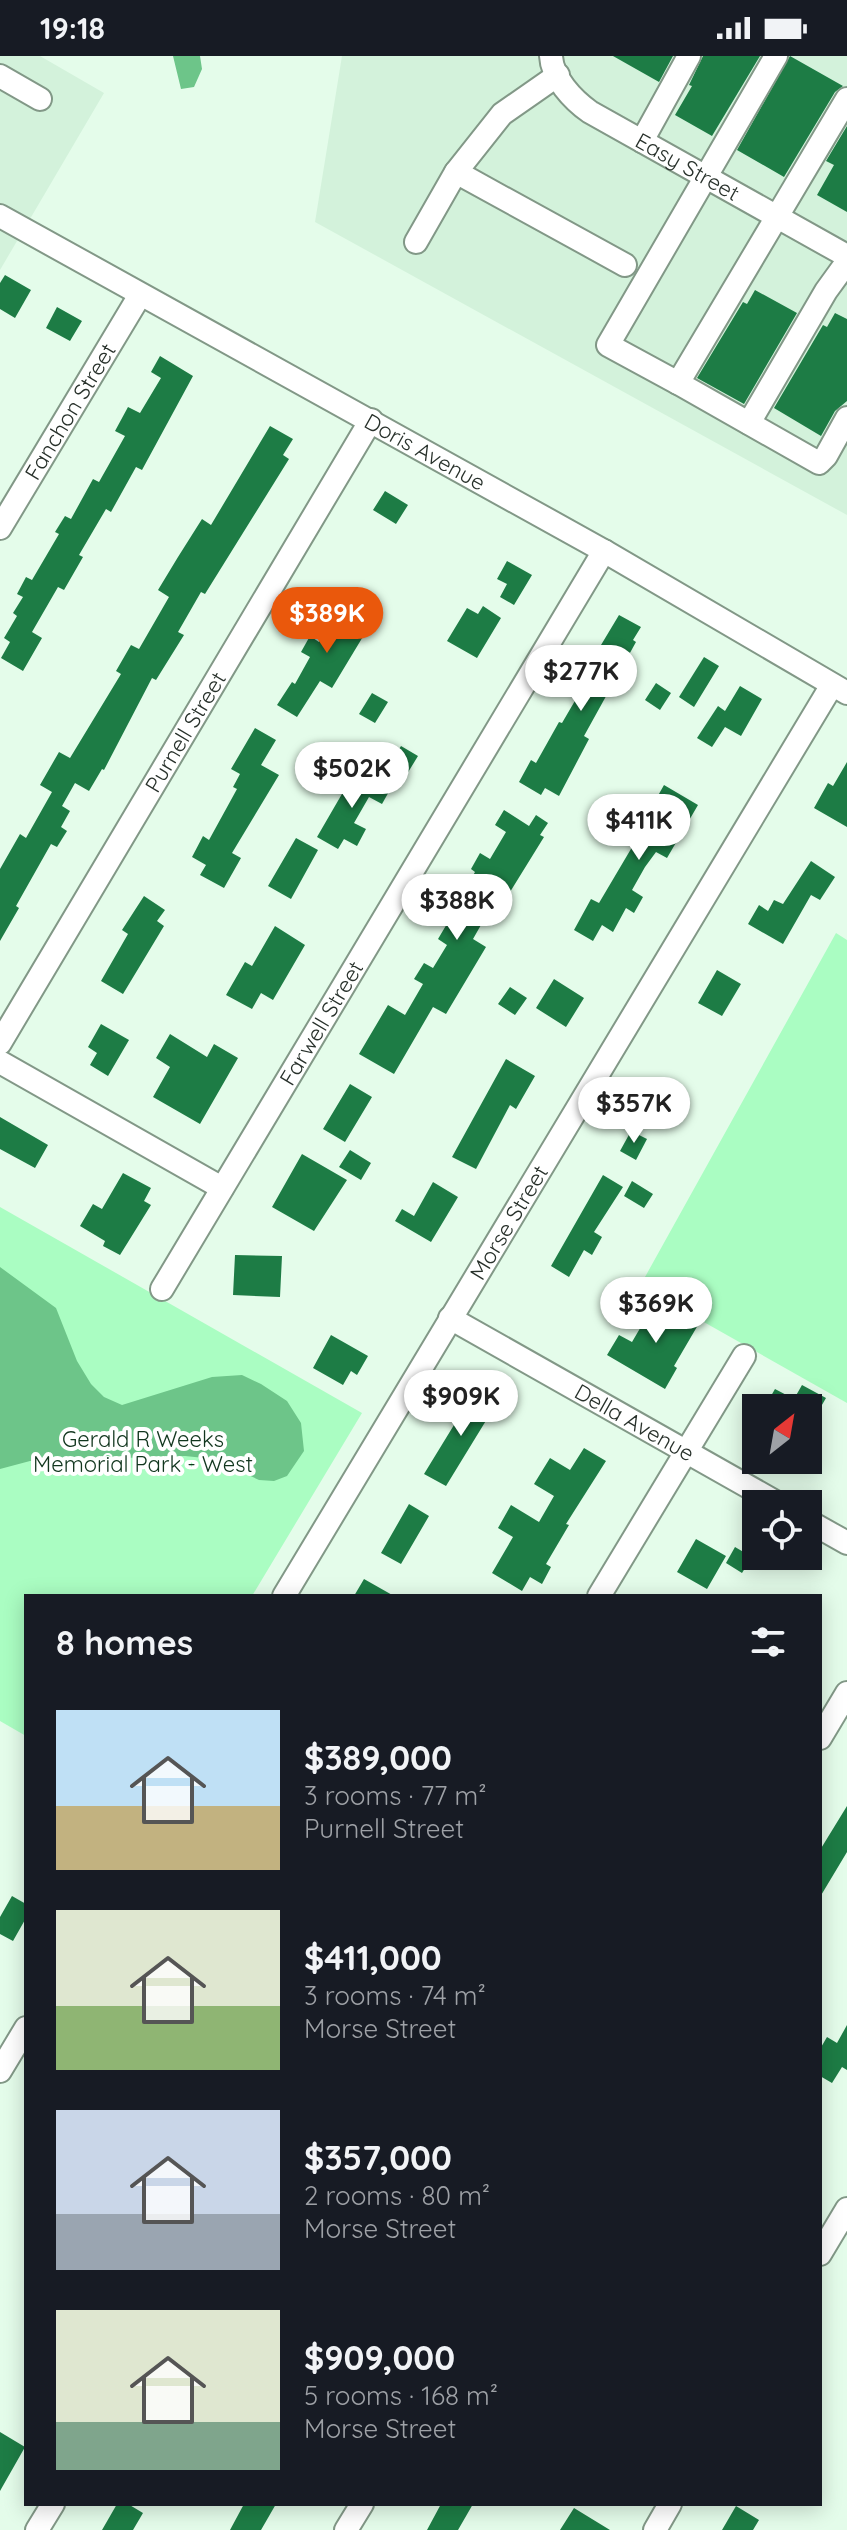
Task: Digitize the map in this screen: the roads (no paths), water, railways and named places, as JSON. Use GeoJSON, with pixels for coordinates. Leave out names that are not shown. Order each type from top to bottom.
{"type":"FeatureCollection","features":[{"type":"Feature","properties":{"kind":"street"},"geometry":{"type":"LineString","coordinates":[[642,141],[689,56]]}},
{"type":"Feature","properties":{"kind":"street"},"geometry":{"type":"LineString","coordinates":[[776,56],[608,345],[819,463],[847,418]]}},
{"type":"Feature","properties":{"kind":"street"},"geometry":{"type":"LineString","coordinates":[[416,242],[456,172],[502,114],[555,66]]}},
{"type":"Feature","properties":{"kind":"street","name":"Easy Street"},"geometry":{"type":"LineString","coordinates":[[555,66],[564,86],[581,106],[847,259]]}},
{"type":"Feature","properties":{"kind":"street"},"geometry":{"type":"LineString","coordinates":[[0,76],[40,99]]}},
{"type":"Feature","properties":{"kind":"street"},"geometry":{"type":"LineString","coordinates":[[678,383],[847,99]]}},
{"type":"Feature","properties":{"kind":"street"},"geometry":{"type":"LineString","coordinates":[[456,172],[625,265]]}},
{"type":"Feature","properties":{"kind":"street","name":"Doris Avenue"},"geometry":{"type":"LineString","coordinates":[[0,216],[604,551],[840,689]]}},
{"type":"Feature","properties":{"kind":"street"},"geometry":{"type":"LineString","coordinates":[[749,423],[847,259]]}},
{"type":"Feature","properties":{"kind":"street","name":"Fanchon Street"},"geometry":{"type":"LineString","coordinates":[[0,528],[140,295]]}},
{"type":"Feature","properties":{"kind":"street","name":"Purnell Street"},"geometry":{"type":"LineString","coordinates":[[0,1043],[371,420]]}},
{"type":"Feature","properties":{"kind":"street","name":"Farwell Street"},"geometry":{"type":"LineString","coordinates":[[162,1289],[604,551]]}},
{"type":"Feature","properties":{"kind":"street","name":"Morse Street"},"geometry":{"type":"LineString","coordinates":[[285,1594],[450,1318],[840,689]]}},
{"type":"Feature","properties":{"kind":"street"},"geometry":{"type":"LineString","coordinates":[[0,1062],[222,1188]]}},
{"type":"Feature","properties":{"kind":"street","name":"Della Avenue"},"geometry":{"type":"LineString","coordinates":[[450,1318],[755,1490]]}},
{"type":"Feature","properties":{"kind":"street"},"geometry":{"type":"LineString","coordinates":[[600,1594],[744,1356]]}},
{"type":"Feature","properties":{"kind":"street"},"geometry":{"type":"LineString","coordinates":[[822,1529],[847,1543]]}},
{"type":"Feature","properties":{"kind":"street"},"geometry":{"type":"LineString","coordinates":[[822,1735],[847,1693]]}},
{"type":"Feature","properties":{"kind":"street"},"geometry":{"type":"LineString","coordinates":[[0,2071],[24,2031]]}},
{"type":"Feature","properties":{"kind":"street"},"geometry":{"type":"LineString","coordinates":[[822,2251],[847,2209]]}},
{"type":"Feature","properties":{"kind":"street"},"geometry":{"type":"LineString","coordinates":[[37,2530],[52,2506]]}},
{"type":"Feature","properties":{"kind":"street"},"geometry":{"type":"LineString","coordinates":[[346,2530],[361,2506]]}},
{"type":"Feature","properties":{"kind":"street"},"geometry":{"type":"LineString","coordinates":[[655,2530],[669,2506]]}},
{"type":"Feature","properties":{"kind":"park label","name":"Gerald R Weeks Memorial Park - West"},"geometry":{"type":"Point","coordinates":[143,1452]}}]}
